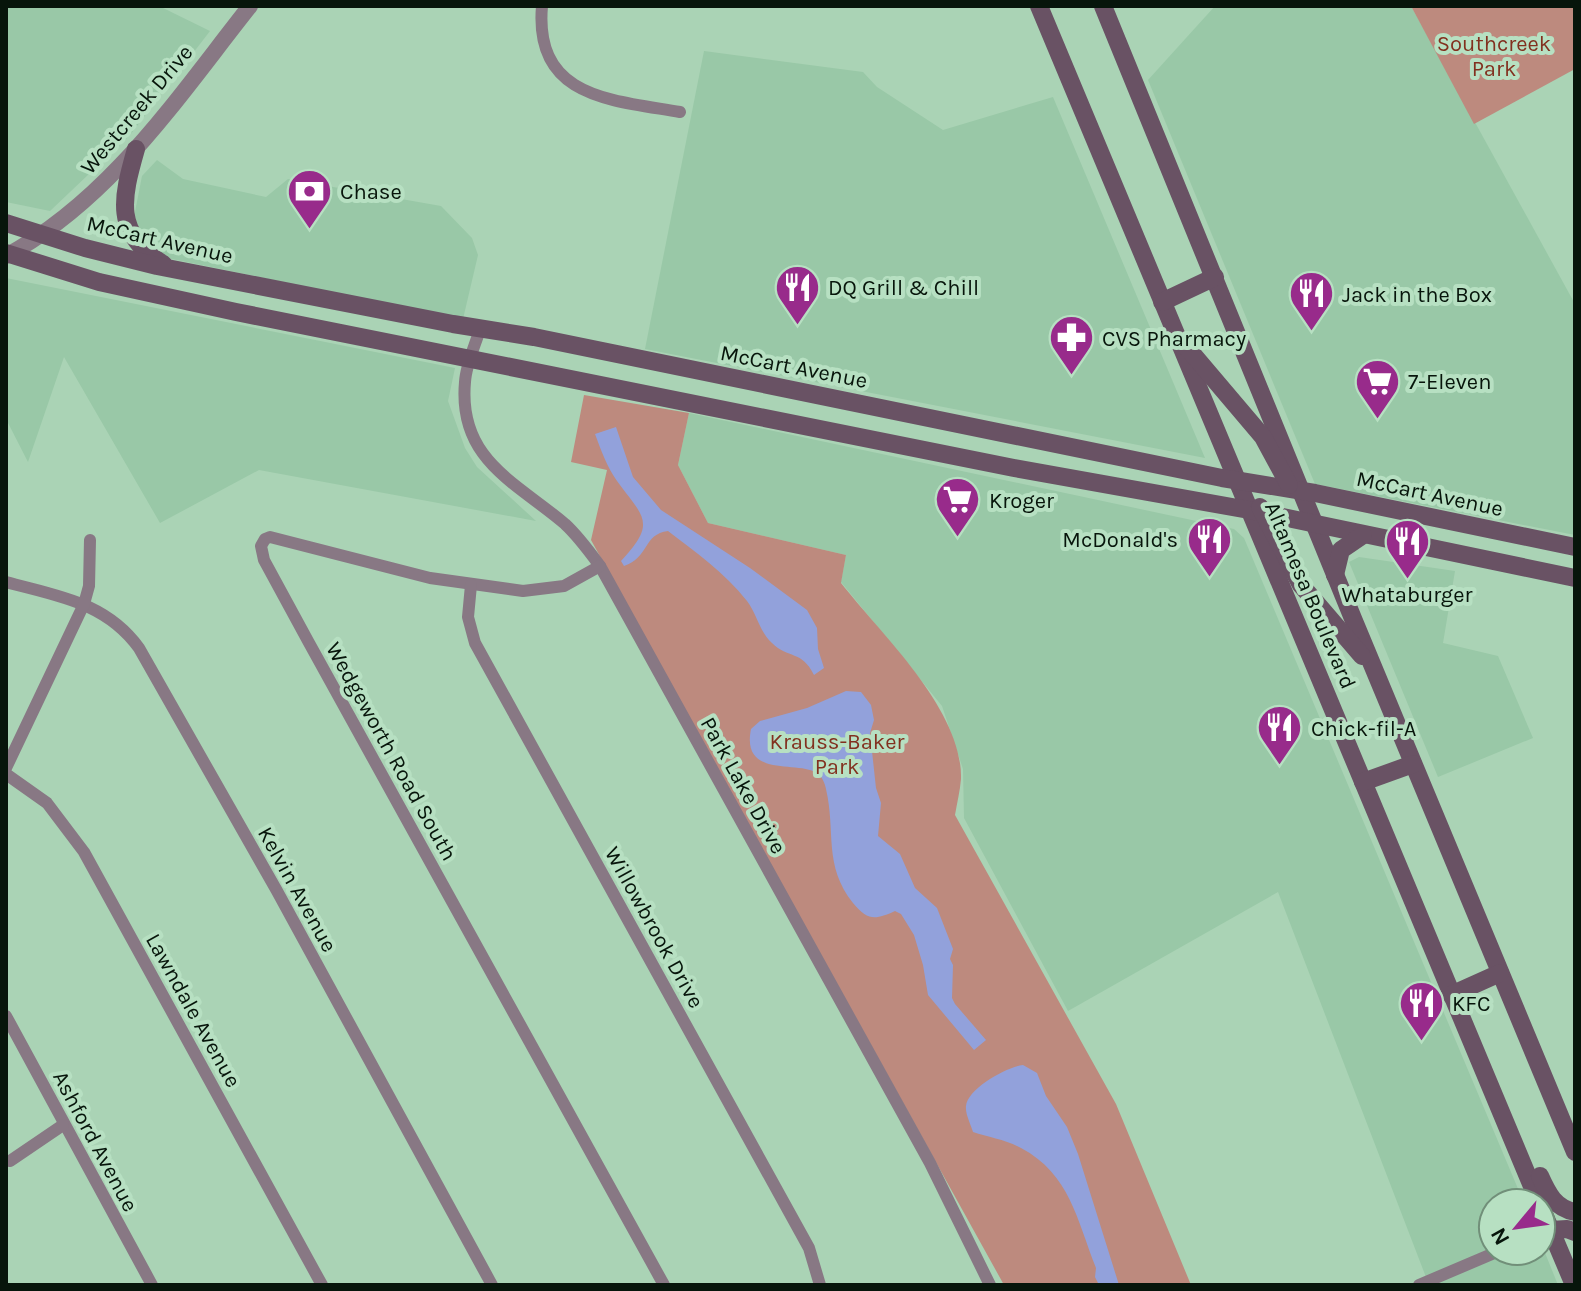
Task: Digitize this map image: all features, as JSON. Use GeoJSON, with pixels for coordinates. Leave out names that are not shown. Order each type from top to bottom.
{"type":"FeatureCollection","features":[{"type":"Feature","properties":{"kind":"main road","name":"Altamesa Boulevard"},"geometry":{"type":"LineString","coordinates":[[1039,6],[1236,481],[1256,512],[1363,782],[1532,1187]]}},
{"type":"Feature","properties":{"kind":"main road","name":"Altamesa Boulevard"},"geometry":{"type":"LineString","coordinates":[[1105,10],[1215,277],[1297,491],[1315,525],[1575,1152]]}},
{"type":"Feature","properties":{"kind":"main road"},"geometry":{"type":"LineString","coordinates":[[136,149],[125,189],[125,218],[143,251],[172,269]]}},
{"type":"Feature","properties":{"kind":"main road","name":"McCart Avenue"},"geometry":{"type":"LineString","coordinates":[[6,223],[85,248],[172,269],[534,337],[1575,547]]}},
{"type":"Feature","properties":{"kind":"main road"},"geometry":{"type":"LineString","coordinates":[[7,255],[99,282],[273,320],[1014,468],[1256,512],[1575,578]]}},
{"type":"Feature","properties":{"kind":"main road"},"geometry":{"type":"LineString","coordinates":[[1162,302],[1215,277]]}},
{"type":"Feature","properties":{"kind":"main road"},"geometry":{"type":"LineString","coordinates":[[273,320],[278,290]]}},
{"type":"Feature","properties":{"kind":"main road"},"geometry":{"type":"LineString","coordinates":[[1175,334],[1263,437],[1297,491]]}},
{"type":"Feature","properties":{"kind":"main road"},"geometry":{"type":"LineString","coordinates":[[798,423],[809,394]]}},
{"type":"Feature","properties":{"kind":"main road"},"geometry":{"type":"LineString","coordinates":[[1014,468],[1023,437]]}},
{"type":"Feature","properties":{"kind":"main road"},"geometry":{"type":"LineString","coordinates":[[1256,512],[1301,585],[1373,669]]}},
{"type":"Feature","properties":{"kind":"main road"},"geometry":{"type":"LineString","coordinates":[[1335,575],[1341,550],[1363,535]]}},
{"type":"Feature","properties":{"kind":"main road"},"geometry":{"type":"LineString","coordinates":[[1363,782],[1413,764]]}},
{"type":"Feature","properties":{"kind":"main road"},"geometry":{"type":"LineString","coordinates":[[1451,995],[1500,973]]}},
{"type":"Feature","properties":{"kind":"main road"},"geometry":{"type":"LineString","coordinates":[[1509,1135],[1526,1143],[1550,1197],[1567,1211],[1575,1212]]}},
{"type":"Feature","properties":{"kind":"main road","name":"Altamesa Boulevard"},"geometry":{"type":"LineString","coordinates":[[1557,1253],[1574,1285]]}},
{"type":"Feature","properties":{"kind":"street","name":"Westcreek Drive"},"geometry":{"type":"LineString","coordinates":[[7,255],[45,234],[103,185],[136,149],[250,6]]}},
{"type":"Feature","properties":{"kind":"street"},"geometry":{"type":"LineString","coordinates":[[542,6],[542,38],[551,62],[571,85],[610,100],[680,112]]}},
{"type":"Feature","properties":{"kind":"street","name":"Park Lake Drive"},"geometry":{"type":"LineString","coordinates":[[480,329],[465,383],[467,418],[481,452],[504,479],[578,536],[600,566],[930,1163],[990,1285]]}},
{"type":"Feature","properties":{"kind":"street","name":"Wedgeworth Road South"},"geometry":{"type":"LineString","coordinates":[[600,566],[552,590],[523,591],[430,578],[270,537],[261,546],[264,560],[308,641],[664,1285]]}},
{"type":"Feature","properties":{"kind":"street"},"geometry":{"type":"LineString","coordinates":[[6,768],[84,604],[89,586],[90,540]]}},
{"type":"Feature","properties":{"kind":"street","name":"Kelvin Avenue"},"geometry":{"type":"LineString","coordinates":[[6,582],[84,604],[107,614],[121,625],[139,648],[277,891],[492,1285]]}},
{"type":"Feature","properties":{"kind":"street","name":"Willowbrook Drive"},"geometry":{"type":"LineString","coordinates":[[471,585],[468,617],[475,643],[809,1248],[820,1285]]}},
{"type":"Feature","properties":{"kind":"street","name":"Lawndale Avenue"},"geometry":{"type":"LineString","coordinates":[[6,774],[47,803],[84,852],[322,1285]]}},
{"type":"Feature","properties":{"kind":"street","name":"Ashford Avenue"},"geometry":{"type":"LineString","coordinates":[[6,1016],[152,1285]]}},
{"type":"Feature","properties":{"kind":"street"},"geometry":{"type":"LineString","coordinates":[[10,1161],[63,1125]]}},
{"type":"Feature","properties":{"kind":"street"},"geometry":{"type":"LineString","coordinates":[[1419,1285],[1477,1260]]}},
{"type":"Feature","properties":{"kind":"shaded area"},"geometry":{"type":"Polygon","coordinates":[[[6,6],[159,6],[210,31],[130,135],[50,211],[6,202],[6,6]]]}},
{"type":"Feature","properties":{"kind":"shaded area"},"geometry":{"type":"Polygon","coordinates":[[[1215,6],[1411,6],[1575,304],[1575,535],[1315,484],[1148,80],[1215,6]]]}},
{"type":"Feature","properties":{"kind":"shaded area"},"geometry":{"type":"Polygon","coordinates":[[[704,51],[863,72],[877,87],[943,130],[1053,97],[1205,458],[645,349],[704,51]]]}},
{"type":"Feature","properties":{"kind":"shaded area"},"geometry":{"type":"Polygon","coordinates":[[[157,160],[183,179],[266,197],[288,179],[441,206],[472,238],[478,255],[463,319],[167,258],[144,240],[134,217],[142,176],[157,160]]]}},
{"type":"Feature","properties":{"kind":"shaded area"},"geometry":{"type":"Polygon","coordinates":[[[6,278],[455,368],[448,401],[465,448],[477,467],[536,521],[259,470],[160,523],[64,357],[28,462],[6,419],[6,278]]]}},
{"type":"Feature","properties":{"kind":"shaded area"},"geometry":{"type":"Polygon","coordinates":[[[689,413],[1234,529],[1244,538],[1517,1187],[1477,1187],[1477,1267],[1551,1267],[1558,1285],[1429,1285],[1278,892],[1068,1011],[964,818],[963,769],[942,706],[841,582],[846,555],[708,523],[678,465],[689,413]]]}},
{"type":"Feature","properties":{"kind":"shaded area"},"geometry":{"type":"Polygon","coordinates":[[[1359,557],[1455,571],[1443,643],[1498,656],[1533,738],[1438,777],[1349,562],[1359,557]]]}},
{"type":"Feature","properties":{"kind":"green space","name":"Southcreek Park"},"geometry":{"type":"Polygon","coordinates":[[[1411,6],[1575,6],[1575,69],[1474,124],[1411,6]]]}},
{"type":"Feature","properties":{"kind":"green space","name":"Krauss-Baker Park"},"geometry":{"type":"Polygon","coordinates":[[[584,395],[689,413],[678,465],[708,523],[846,555],[841,583],[917,674],[949,726],[958,753],[961,779],[955,815],[1116,1104],[1191,1285],[1004,1285],[591,540],[607,470],[571,462],[584,395]]]}},
{"type":"Feature","properties":{"kind":"water"},"geometry":{"type":"Polygon","coordinates":[[[616,427],[633,477],[661,510],[750,568],[807,610],[817,628],[818,649],[824,668],[814,675],[800,658],[772,643],[750,606],[729,581],[668,531],[654,537],[638,558],[624,566],[621,561],[639,537],[643,520],[610,470],[595,434],[616,427]]]}},
{"type":"Feature","properties":{"kind":"water"},"geometry":{"type":"Polygon","coordinates":[[[846,691],[861,692],[871,705],[874,720],[870,733],[876,788],[881,803],[878,836],[900,854],[915,888],[937,908],[953,949],[950,959],[953,965],[952,998],[986,1040],[974,1050],[928,995],[914,935],[901,914],[895,911],[877,917],[868,916],[853,903],[844,889],[834,862],[829,805],[826,787],[820,776],[808,769],[762,761],[754,755],[750,745],[751,729],[760,721],[807,708],[846,691]]]}},
{"type":"Feature","properties":{"kind":"water"},"geometry":{"type":"Polygon","coordinates":[[[1023,1065],[1037,1073],[1046,1096],[1067,1127],[1119,1285],[1099,1285],[1077,1216],[1051,1171],[1016,1145],[973,1132],[966,1112],[968,1099],[989,1080],[1023,1065]]]}},
{"type":"Feature","properties":{"kind":"place","name":"Chase"},"geometry":{"type":"Point","coordinates":[309,230]}},
{"type":"Feature","properties":{"kind":"place","name":"DQ Grill & Chill"},"geometry":{"type":"Point","coordinates":[797,326]}},
{"type":"Feature","properties":{"kind":"place","name":"Jack in the Box"},"geometry":{"type":"Point","coordinates":[1311,333]}},
{"type":"Feature","properties":{"kind":"place","name":"CVS Pharmacy"},"geometry":{"type":"Point","coordinates":[1071,377]}},
{"type":"Feature","properties":{"kind":"place","name":"7-Eleven"},"geometry":{"type":"Point","coordinates":[1377,420]}},
{"type":"Feature","properties":{"kind":"place","name":"Kroger"},"geometry":{"type":"Point","coordinates":[958,539]}},
{"type":"Feature","properties":{"kind":"place","name":"McDonald's"},"geometry":{"type":"Point","coordinates":[1209,578]}},
{"type":"Feature","properties":{"kind":"place","name":"Whataburger"},"geometry":{"type":"Point","coordinates":[1407,580]}},
{"type":"Feature","properties":{"kind":"place","name":"Chick-fil-A"},"geometry":{"type":"Point","coordinates":[1280,767]}},
{"type":"Feature","properties":{"kind":"place","name":"KFC"},"geometry":{"type":"Point","coordinates":[1421,1042]}}]}
